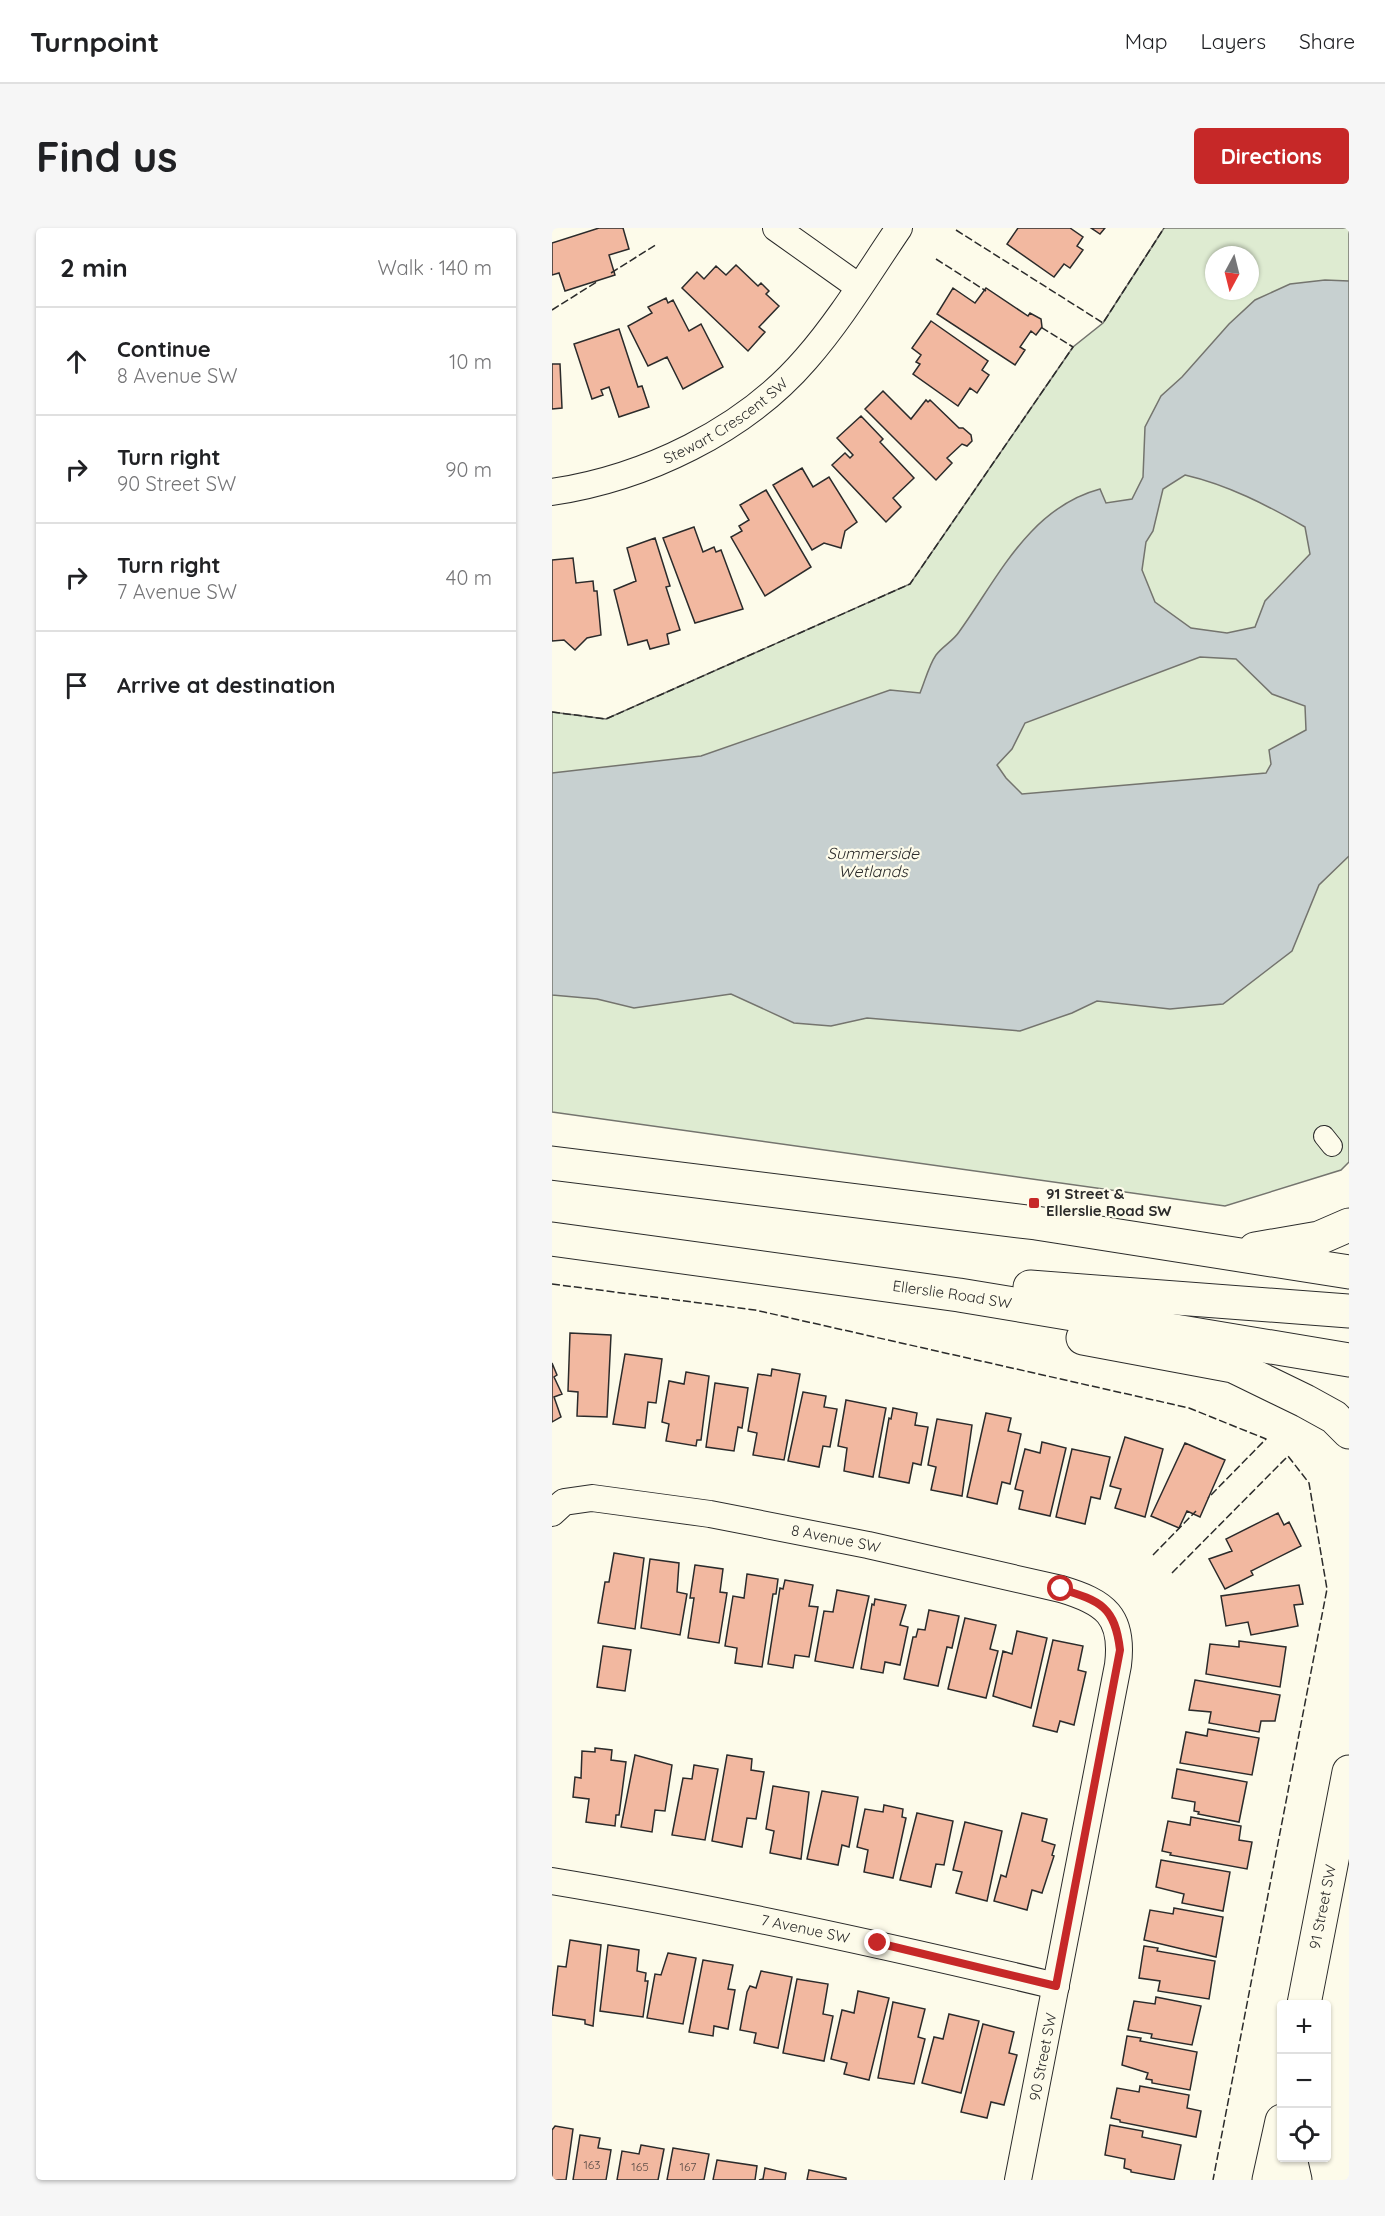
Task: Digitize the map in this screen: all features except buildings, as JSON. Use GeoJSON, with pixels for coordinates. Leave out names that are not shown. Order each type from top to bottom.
{"type":"FeatureCollection","features":[{"type":"Feature","properties":{"kind":"main road"},"geometry":{"type":"LineString","coordinates":[[552,1163],[1036,1223],[1349,1272]]}},
{"type":"Feature","properties":{"kind":"main road"},"geometry":{"type":"LineString","coordinates":[[1225,1254],[1319,1239],[1349,1225]]}},
{"type":"Feature","properties":{"kind":"main road","name":"Ellerslie Road SW"},"geometry":{"type":"LineString","coordinates":[[552,1239],[959,1295],[1349,1360]]}},
{"type":"Feature","properties":{"kind":"main road"},"geometry":{"type":"LineString","coordinates":[[684,1258],[1349,1311]]}},
{"type":"Feature","properties":{"kind":"main road"},"geometry":{"type":"LineString","coordinates":[[684,1258],[1233,1366],[1334,1417],[1349,1432]]}},
{"type":"Feature","properties":{"kind":"main road","name":"91 Street SW"},"geometry":{"type":"LineString","coordinates":[[1305,2000],[1349,1772]]}},
{"type":"Feature","properties":{"kind":"main road"},"geometry":{"type":"LineString","coordinates":[[1269,2180],[1277,2141]]}},
{"type":"Feature","properties":{"kind":"main road"},"geometry":{"type":"LineString","coordinates":[[1291,2162],[1295,2180]]}},
{"type":"Feature","properties":{"kind":"street"},"geometry":{"type":"LineString","coordinates":[[776,228],[859,287]]}},
{"type":"Feature","properties":{"kind":"street","name":"Stewart Crescent SW"},"geometry":{"type":"LineString","coordinates":[[552,492],[605,481],[645,467],[721,430],[756,405],[805,360],[859,287],[898,228]]}},
{"type":"Feature","properties":{"kind":"street","name":"8 Avenue SW"},"geometry":{"type":"LineString","coordinates":[[553,1511],[564,1502],[592,1498],[791,1528],[1061,1589],[1097,1603],[1113,1616]]}},
{"type":"Feature","properties":{"kind":"street","name":"90 Street SW"},"geometry":{"type":"LineString","coordinates":[[1018,2180],[1118,1665],[1120,1650],[1113,1616]]}},
{"type":"Feature","properties":{"kind":"street","name":"7 Avenue SW"},"geometry":{"type":"LineString","coordinates":[[552,1881],[667,1900],[878,1943],[1056,1986]]}},
{"type":"Feature","properties":{"kind":"green space"},"geometry":{"type":"Polygon","coordinates":[[[1164,228],[1349,228],[1349,1162],[1341,1170],[1225,1206],[552,1112],[552,712],[606,719],[910,584],[1073,347],[1103,323],[1164,228]]]}},
{"type":"Feature","properties":{"kind":"water","name":"Summerside Wetlands"},"geometry":{"type":"Polygon","coordinates":[[[1325,280],[1349,281],[1349,856],[1319,885],[1292,951],[1223,1004],[1170,1009],[1097,1001],[1072,1013],[1020,1031],[867,1018],[831,1026],[794,1023],[731,994],[634,1008],[597,999],[552,995],[552,773],[701,756],[890,690],[920,693],[936,655],[957,635],[1002,568],[1034,528],[1075,498],[1100,489],[1106,503],[1132,499],[1143,477],[1145,427],[1161,396],[1182,377],[1229,324],[1259,298],[1290,284],[1325,280]],[[1185,475],[1163,489],[1153,531],[1146,542],[1142,570],[1155,602],[1191,628],[1227,633],[1255,627],[1265,601],[1310,554],[1305,527],[1247,496],[1185,475]],[[1200,657],[1025,723],[1012,749],[997,765],[1022,794],[1266,773],[1271,764],[1269,750],[1306,730],[1305,706],[1272,694],[1236,659],[1200,657]]]}},
{"type":"Feature","properties":{"kind":"fence"},"geometry":{"type":"LineString","coordinates":[[956,230],[1103,323],[1164,228]]}},
{"type":"Feature","properties":{"kind":"fence"},"geometry":{"type":"LineString","coordinates":[[611,273],[657,244]]}},
{"type":"Feature","properties":{"kind":"fence"},"geometry":{"type":"LineString","coordinates":[[936,259],[986,291]]}},
{"type":"Feature","properties":{"kind":"fence"},"geometry":{"type":"LineString","coordinates":[[552,310],[598,281]]}},
{"type":"Feature","properties":{"kind":"fence"},"geometry":{"type":"LineString","coordinates":[[552,712],[606,719],[910,584],[1073,347],[1039,326]]}},
{"type":"Feature","properties":{"kind":"fence"},"geometry":{"type":"LineString","coordinates":[[552,1284],[755,1310],[1189,1408],[1266,1439],[1208,1498]]}},
{"type":"Feature","properties":{"kind":"fence"},"geometry":{"type":"LineString","coordinates":[[1172,1573],[1288,1456],[1309,1483],[1327,1589],[1213,2180]]}},
{"type":"Feature","properties":{"kind":"fence"},"geometry":{"type":"LineString","coordinates":[[1153,1555],[1196,1511]]}},
{"type":"Feature","properties":{"kind":"place","name":"91 Street & Ellerslie Road SW"},"geometry":{"type":"Point","coordinates":[1034,1203]}},
{"type":"Feature","properties":{"kind":"route"},"geometry":{"type":"LineString","coordinates":[[878,1943],[1056,1986],[1120,1650],[1113,1616],[1097,1603],[1061,1589]]}}]}
